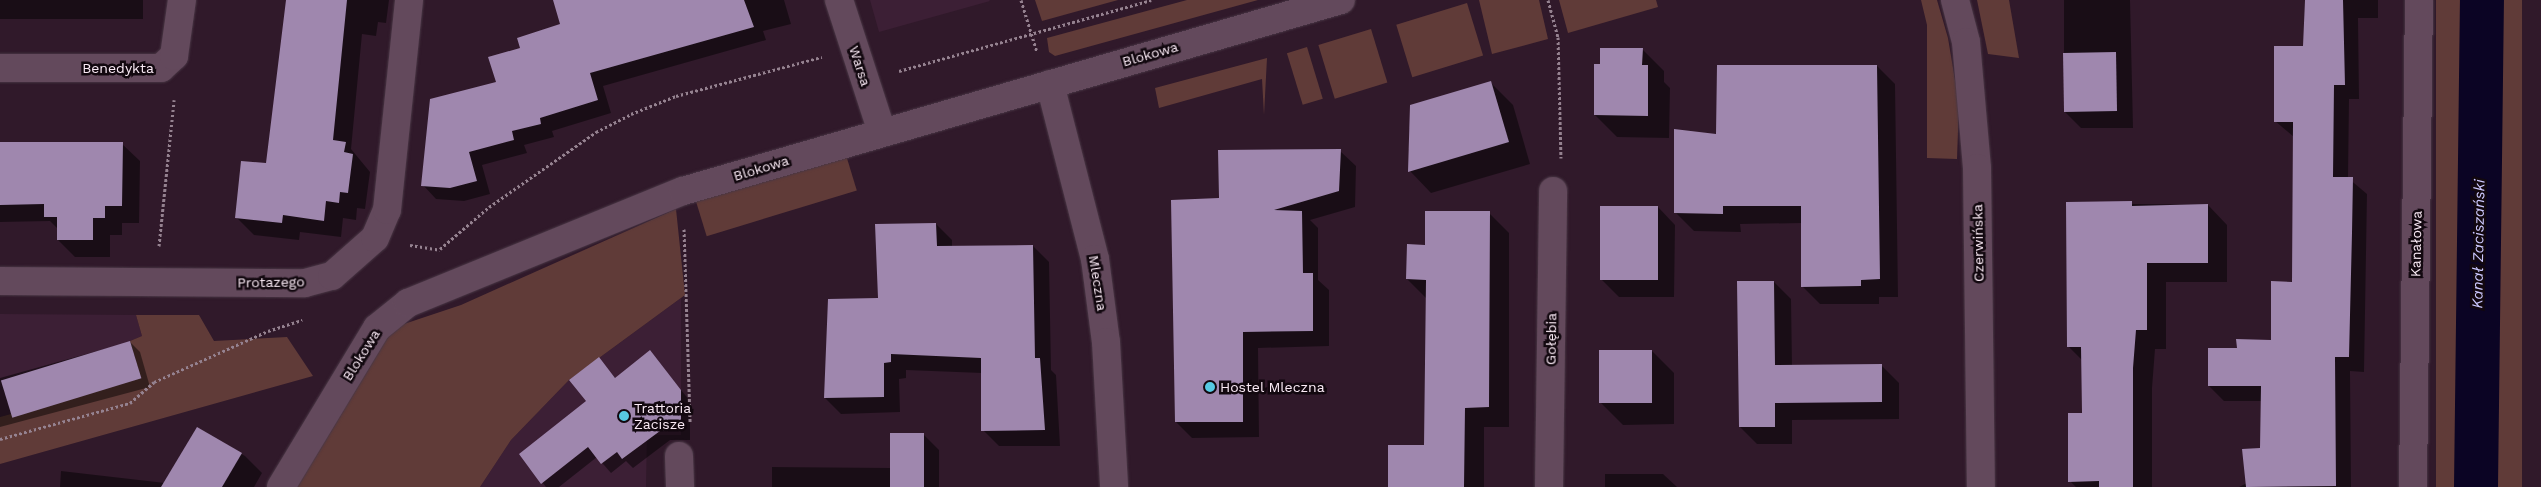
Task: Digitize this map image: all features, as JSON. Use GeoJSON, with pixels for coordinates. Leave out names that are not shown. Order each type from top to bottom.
{"type":"FeatureCollection","features":[{"type":"Feature","properties":{"kind":"street","name":"Benedykta"},"geometry":{"type":"LineString","coordinates":[[0,68],[148,70],[168,62],[179,34],[182,0]]}},
{"type":"Feature","properties":{"kind":"street","name":"Protazego"},"geometry":{"type":"LineString","coordinates":[[0,281],[304,283],[332,276],[375,238],[387,210],[409,0]]}},
{"type":"Feature","properties":{"kind":"street","name":"Warsa"},"geometry":{"type":"LineString","coordinates":[[839,0],[882,132]]}},
{"type":"Feature","properties":{"kind":"street","name":"Blokowa"},"geometry":{"type":"LineString","coordinates":[[281,487],[388,316],[445,286],[683,191],[1341,0]]}},
{"type":"Feature","properties":{"kind":"street","name":"Czerwińska"},"geometry":{"type":"LineString","coordinates":[[1955,0],[1966,42],[1977,168],[1981,487]]}},
{"type":"Feature","properties":{"kind":"street","name":"Kanałowa"},"geometry":{"type":"LineString","coordinates":[[2413,487],[2419,0]]}},
{"type":"Feature","properties":{"kind":"street","name":"Mleczna"},"geometry":{"type":"LineString","coordinates":[[1050,84],[1095,259],[1106,342],[1114,487]]}},
{"type":"Feature","properties":{"kind":"street","name":"Gołębia"},"geometry":{"type":"LineString","coordinates":[[1549,487],[1553,191]]}},
{"type":"Feature","properties":{"kind":"street"},"geometry":{"type":"LineString","coordinates":[[679,456],[680,487]]}},
{"type":"Feature","properties":{"kind":"path"},"geometry":{"type":"LineString","coordinates":[[1021,0],[1050,84]]}},
{"type":"Feature","properties":{"kind":"path"},"geometry":{"type":"LineString","coordinates":[[895,73],[1151,0]]}},
{"type":"Feature","properties":{"kind":"path"},"geometry":{"type":"LineString","coordinates":[[1548,0],[1558,37],[1561,179],[1553,191]]}},
{"type":"Feature","properties":{"kind":"path"},"geometry":{"type":"LineString","coordinates":[[440,250],[489,207],[596,132],[631,114],[676,96],[827,56]]}},
{"type":"Feature","properties":{"kind":"path"},"geometry":{"type":"LineString","coordinates":[[156,283],[176,76],[168,62]]}},
{"type":"Feature","properties":{"kind":"path"},"geometry":{"type":"LineString","coordinates":[[679,456],[690,445],[683,191]]}},
{"type":"Feature","properties":{"kind":"path"},"geometry":{"type":"LineString","coordinates":[[0,439],[130,403],[146,387],[171,373],[268,331],[313,317]]}},
{"type":"Feature","properties":{"kind":"shaded area"},"geometry":{"type":"Polygon","coordinates":[[[870,0],[989,0],[990,1],[879,32],[870,0]]]}},
{"type":"Feature","properties":{"kind":"shaded area"},"geometry":{"type":"Polygon","coordinates":[[[1035,0],[1118,0],[1042,21],[1035,0]]]}},
{"type":"Feature","properties":{"kind":"shaded area"},"geometry":{"type":"Polygon","coordinates":[[[1187,0],[1258,0],[1055,56],[1049,52],[1047,38],[1187,0]]]}},
{"type":"Feature","properties":{"kind":"shaded area"},"geometry":{"type":"Polygon","coordinates":[[[1479,0],[1539,0],[1548,39],[1492,54],[1479,0]]]}},
{"type":"Feature","properties":{"kind":"shaded area"},"geometry":{"type":"Polygon","coordinates":[[[1559,0],[1656,0],[1658,7],[1568,33],[1559,0]]]}},
{"type":"Feature","properties":{"kind":"shaded area"},"geometry":{"type":"Polygon","coordinates":[[[1921,0],[1937,0],[1948,38],[1959,104],[1957,159],[1927,158],[1927,25],[1921,0]]]}},
{"type":"Feature","properties":{"kind":"shaded area"},"geometry":{"type":"Polygon","coordinates":[[[1977,0],[2009,0],[2019,58],[1988,54],[1977,0]]]}},
{"type":"Feature","properties":{"kind":"shaded area"},"geometry":{"type":"Polygon","coordinates":[[[2436,0],[2522,0],[2522,487],[2436,487],[2436,0]]]}},
{"type":"Feature","properties":{"kind":"shaded area"},"geometry":{"type":"Polygon","coordinates":[[[1467,3],[1483,56],[1412,77],[1396,25],[1467,3]]]}},
{"type":"Feature","properties":{"kind":"shaded area"},"geometry":{"type":"Polygon","coordinates":[[[1371,29],[1387,83],[1335,99],[1318,45],[1371,29]]]}},
{"type":"Feature","properties":{"kind":"shaded area"},"geometry":{"type":"Polygon","coordinates":[[[1307,47],[1323,99],[1303,105],[1287,53],[1307,47]]]}},
{"type":"Feature","properties":{"kind":"shaded area"},"geometry":{"type":"Polygon","coordinates":[[[1267,58],[1264,115],[1262,79],[1159,108],[1155,88],[1267,58]]]}},
{"type":"Feature","properties":{"kind":"shaded area"},"geometry":{"type":"Polygon","coordinates":[[[846,155],[857,190],[707,236],[696,201],[846,155]]]}},
{"type":"Feature","properties":{"kind":"shaded area"},"geometry":{"type":"Polygon","coordinates":[[[676,209],[685,295],[569,380],[511,440],[480,487],[295,487],[392,328],[461,305],[676,209]]]}},
{"type":"Feature","properties":{"kind":"shaded area"},"geometry":{"type":"Polygon","coordinates":[[[681,298],[681,435],[647,435],[646,487],[480,487],[511,440],[569,380],[681,298]]]}},
{"type":"Feature","properties":{"kind":"shaded area"},"geometry":{"type":"Polygon","coordinates":[[[0,314],[136,315],[142,336],[130,341],[141,378],[0,417],[0,314]]]}},
{"type":"Feature","properties":{"kind":"shaded area"},"geometry":{"type":"Polygon","coordinates":[[[136,315],[199,315],[214,341],[287,337],[313,376],[0,464],[0,417],[141,378],[130,341],[142,336],[136,315]]]}},
{"type":"Feature","properties":{"kind":"building"},"geometry":{"type":"Polygon","coordinates":[[[286,0],[347,0],[333,140],[346,142],[344,152],[353,154],[348,193],[340,192],[339,203],[326,201],[324,221],[283,215],[282,223],[235,218],[241,161],[266,163],[286,0]]]}},
{"type":"Feature","properties":{"kind":"building"},"geometry":{"type":"Polygon","coordinates":[[[553,0],[744,0],[754,27],[590,73],[598,100],[540,118],[541,124],[512,131],[514,140],[469,152],[477,181],[450,188],[421,186],[430,99],[496,82],[488,57],[520,48],[517,38],[560,24],[553,0]]]}},
{"type":"Feature","properties":{"kind":"building"},"geometry":{"type":"Polygon","coordinates":[[[2305,0],[2343,0],[2345,85],[2334,85],[2333,177],[2353,177],[2349,357],[2335,357],[2336,486],[2246,487],[2242,449],[2260,448],[2261,386],[2208,386],[2208,348],[2237,348],[2236,339],[2271,340],[2271,281],[2292,282],[2293,122],[2274,122],[2274,46],[2303,46],[2305,0]]]}},
{"type":"Feature","properties":{"kind":"building"},"geometry":{"type":"Polygon","coordinates":[[[1600,48],[1643,48],[1642,65],[1648,65],[1648,116],[1594,115],[1594,64],[1600,64],[1600,48]]]}},
{"type":"Feature","properties":{"kind":"building"},"geometry":{"type":"Polygon","coordinates":[[[2116,52],[2117,111],[2064,112],[2063,53],[2116,52]]]}},
{"type":"Feature","properties":{"kind":"building"},"geometry":{"type":"Polygon","coordinates":[[[1717,65],[1877,65],[1880,279],[1861,280],[1861,286],[1801,287],[1801,206],[1723,206],[1723,214],[1674,213],[1674,129],[1716,134],[1717,65]]]}},
{"type":"Feature","properties":{"kind":"building"},"geometry":{"type":"Polygon","coordinates":[[[1491,81],[1509,142],[1408,172],[1410,105],[1491,81]]]}},
{"type":"Feature","properties":{"kind":"building"},"geometry":{"type":"Polygon","coordinates":[[[0,142],[123,142],[122,206],[105,206],[105,218],[93,218],[93,240],[57,240],[57,217],[44,217],[44,204],[0,205],[0,142]]]}},
{"type":"Feature","properties":{"kind":"building"},"geometry":{"type":"Polygon","coordinates":[[[1341,149],[1339,191],[1274,210],[1302,211],[1303,273],[1313,273],[1313,331],[1243,332],[1243,422],[1175,422],[1171,200],[1219,198],[1218,150],[1341,149]]]}},
{"type":"Feature","properties":{"kind":"building"},"geometry":{"type":"Polygon","coordinates":[[[2132,201],[2132,206],[2208,204],[2208,263],[2147,263],[2147,330],[2136,330],[2133,368],[2133,487],[2099,487],[2099,481],[2068,482],[2068,413],[2082,413],[2081,347],[2067,347],[2066,202],[2132,201]]]}},
{"type":"Feature","properties":{"kind":"building"},"geometry":{"type":"Polygon","coordinates":[[[1600,206],[1658,206],[1658,280],[1600,280],[1600,206]]]}},
{"type":"Feature","properties":{"kind":"building"},"geometry":{"type":"Polygon","coordinates":[[[1425,211],[1490,211],[1489,407],[1465,408],[1464,487],[1388,487],[1388,445],[1424,445],[1426,280],[1406,279],[1407,244],[1425,245],[1425,211]]]}},
{"type":"Feature","properties":{"kind":"building"},"geometry":{"type":"Polygon","coordinates":[[[936,223],[937,246],[1033,245],[1035,358],[1040,358],[1045,430],[981,431],[981,358],[891,354],[891,362],[884,363],[884,397],[824,398],[828,299],[878,298],[875,224],[936,223]]]}},
{"type":"Feature","properties":{"kind":"building"},"geometry":{"type":"Polygon","coordinates":[[[1737,281],[1774,281],[1775,365],[1882,364],[1882,402],[1775,403],[1775,427],[1739,427],[1737,281]]]}},
{"type":"Feature","properties":{"kind":"building"},"geometry":{"type":"Polygon","coordinates":[[[130,341],[141,378],[12,418],[1,380],[130,341]]]}},
{"type":"Feature","properties":{"kind":"building","name":"Trattoria Zacisze"},"geometry":{"type":"Polygon","coordinates":[[[650,350],[681,390],[681,431],[660,431],[622,459],[617,452],[601,464],[588,447],[541,484],[519,454],[586,401],[569,380],[599,357],[615,378],[650,350]]]}},
{"type":"Feature","properties":{"kind":"building"},"geometry":{"type":"Polygon","coordinates":[[[1599,350],[1652,350],[1652,403],[1599,403],[1599,350]]]}},
{"type":"Feature","properties":{"kind":"building"},"geometry":{"type":"Polygon","coordinates":[[[197,427],[242,453],[222,487],[161,487],[197,427]]]}},
{"type":"Feature","properties":{"kind":"building"},"geometry":{"type":"Polygon","coordinates":[[[890,433],[924,433],[924,487],[890,487],[890,433]]]}},
{"type":"Feature","properties":{"kind":"waterway","name":"Kanał Zaciszański"},"geometry":{"type":"LineString","coordinates":[[2476,487],[2482,0]]}},
{"type":"Feature","properties":{"kind":"place","name":"Hostel Mleczna"},"geometry":{"type":"Point","coordinates":[1210,387]}},
{"type":"Feature","properties":{"kind":"place","name":"Trattoria Zacisze"},"geometry":{"type":"Point","coordinates":[624,416]}}]}
